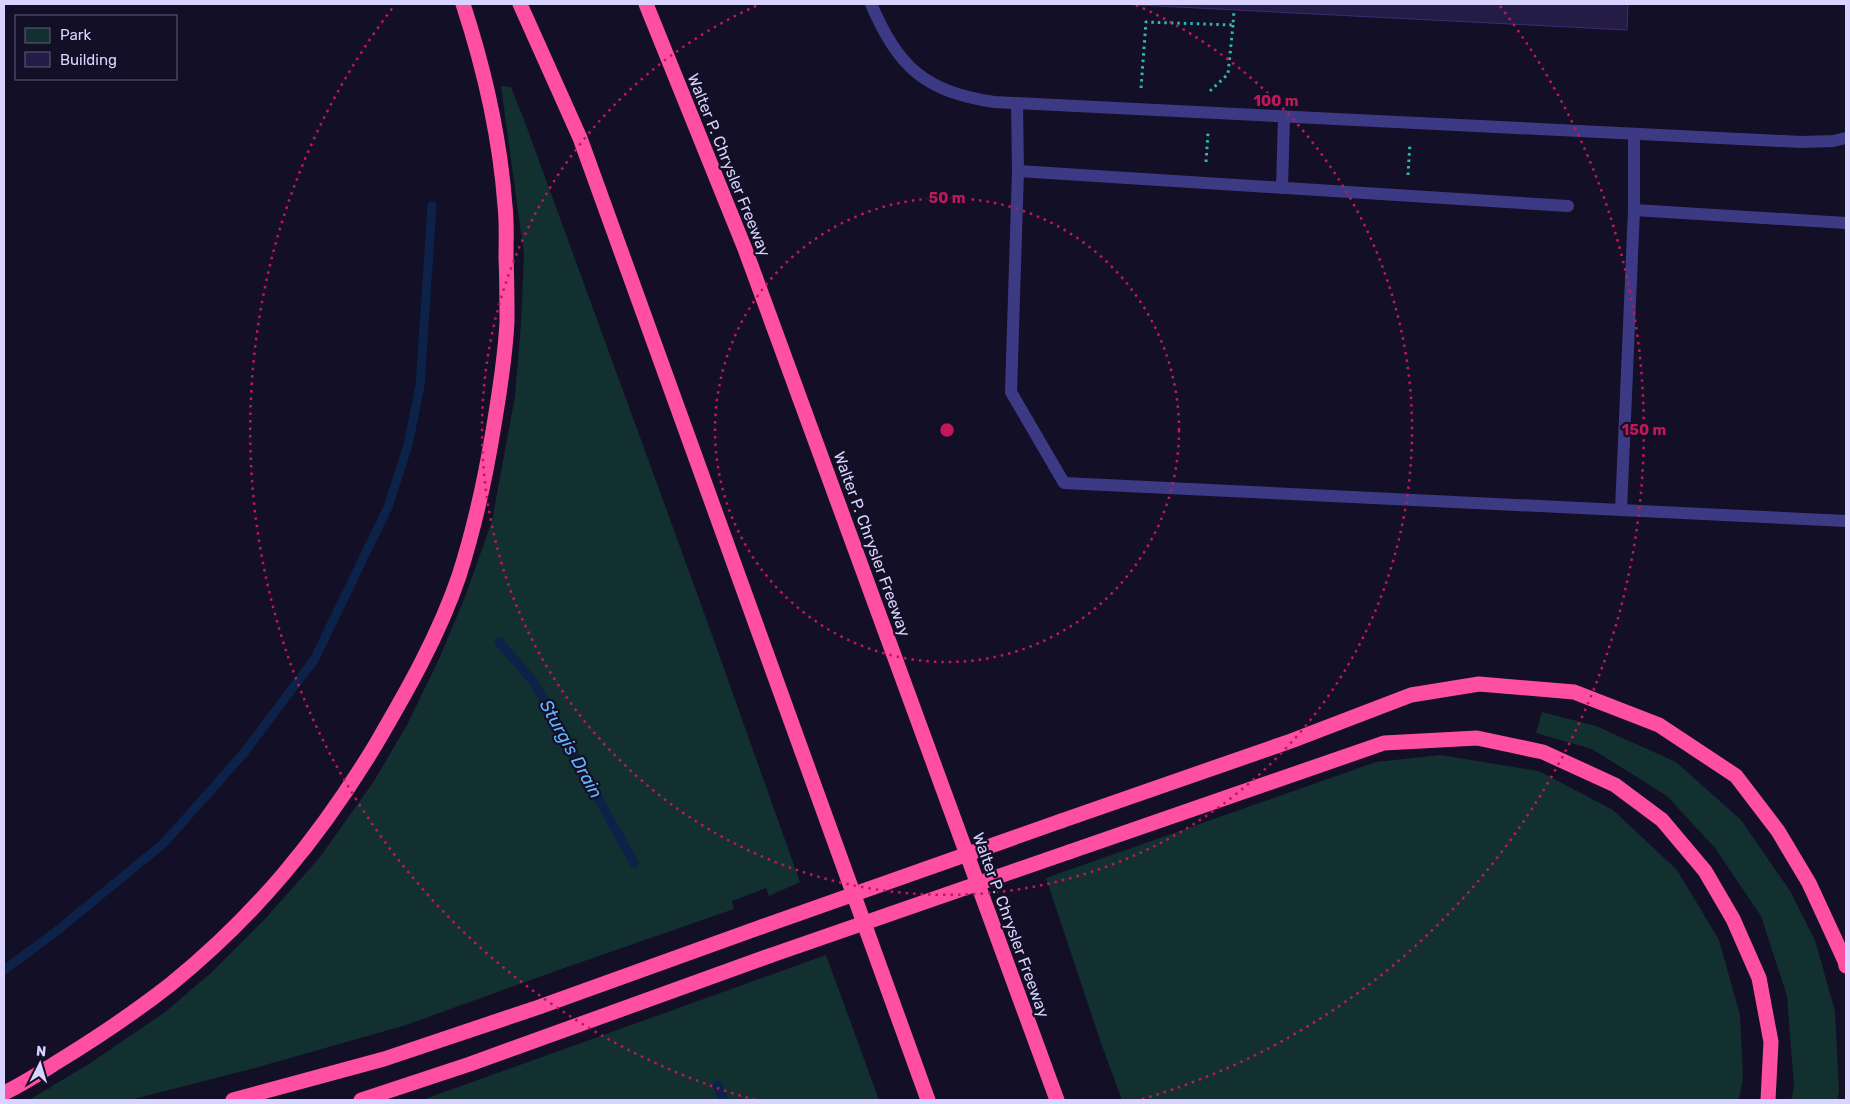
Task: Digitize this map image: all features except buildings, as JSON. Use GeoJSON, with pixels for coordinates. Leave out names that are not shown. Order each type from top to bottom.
{"type":"FeatureCollection","features":[{"type":"Feature","properties":{"kind":"highway"},"geometry":{"type":"LineString","coordinates":[[4,1093],[83,1046],[144,1005],[200,961],[286,874],[358,773],[399,705],[432,641],[458,578],[488,461],[500,394],[507,324],[505,207],[498,146],[485,84],[463,4]]}},
{"type":"Feature","properties":{"kind":"highway"},"geometry":{"type":"LineString","coordinates":[[520,4],[580,138],[928,1100]]}},
{"type":"Feature","properties":{"kind":"highway","name":"Walter P. Chrysler Freeway"},"geometry":{"type":"LineString","coordinates":[[646,4],[744,248],[1057,1100]]}},
{"type":"Feature","properties":{"kind":"highway"},"geometry":{"type":"LineString","coordinates":[[234,1100],[384,1059],[548,1003],[761,926],[1290,741],[1411,695],[1479,684],[1574,692],[1659,725],[1736,776],[1778,832],[1809,883],[1846,966]]}},
{"type":"Feature","properties":{"kind":"highway"},"geometry":{"type":"LineString","coordinates":[[361,1100],[470,1064],[769,956],[1384,743],[1476,738],[1543,752],[1614,785],[1662,820],[1705,871],[1733,919],[1758,978],[1771,1042],[1768,1100]]}},
{"type":"Feature","properties":{"kind":"lane"},"geometry":{"type":"LineString","coordinates":[[871,4],[893,46],[909,66],[928,82],[966,97],[994,102],[1801,142],[1846,138]]}},
{"type":"Feature","properties":{"kind":"lane"},"geometry":{"type":"LineString","coordinates":[[1017,103],[1018,171],[1011,392],[1064,483],[1846,520]]}},
{"type":"Feature","properties":{"kind":"lane"},"geometry":{"type":"LineString","coordinates":[[1282,188],[1284,116]]}},
{"type":"Feature","properties":{"kind":"lane"},"geometry":{"type":"LineString","coordinates":[[1621,510],[1634,210],[1634,134]]}},
{"type":"Feature","properties":{"kind":"lane"},"geometry":{"type":"LineString","coordinates":[[1018,171],[1568,206]]}},
{"type":"Feature","properties":{"kind":"lane"},"geometry":{"type":"LineString","coordinates":[[1634,210],[1846,223]]}},
{"type":"Feature","properties":{"kind":"path"},"geometry":{"type":"LineString","coordinates":[[1210,91],[1228,74],[1234,10]]}},
{"type":"Feature","properties":{"kind":"path"},"geometry":{"type":"LineString","coordinates":[[1141,89],[1146,22],[1233,25]]}},
{"type":"Feature","properties":{"kind":"green space"},"geometry":{"type":"Polygon","coordinates":[[[501,86],[511,87],[526,125],[800,882],[769,896],[766,888],[732,901],[734,909],[406,1025],[251,1069],[130,1100],[29,1100],[92,1062],[165,1012],[211,973],[265,919],[320,857],[374,781],[407,725],[439,659],[465,597],[492,521],[515,396],[524,255],[501,86]]]}},
{"type":"Feature","properties":{"kind":"green space"},"geometry":{"type":"Polygon","coordinates":[[[1542,712],[1596,726],[1676,762],[1741,820],[1790,891],[1815,940],[1835,1011],[1839,1092],[1837,1100],[1791,1100],[1794,1087],[1787,996],[1761,916],[1715,848],[1667,796],[1592,749],[1536,733],[1542,712]]]}},
{"type":"Feature","properties":{"kind":"green space"},"geometry":{"type":"Polygon","coordinates":[[[1440,755],[1539,771],[1613,810],[1677,870],[1719,940],[1740,1015],[1743,1078],[1739,1100],[1122,1100],[1046,878],[1376,762],[1440,755]]]}},
{"type":"Feature","properties":{"kind":"green space"},"geometry":{"type":"Polygon","coordinates":[[[826,955],[879,1100],[422,1100],[826,955]]]}},
{"type":"Feature","properties":{"kind":"waterway"},"geometry":{"type":"LineString","coordinates":[[4,970],[53,934],[164,843],[243,754],[314,660],[388,507],[408,445],[420,386],[432,206]]}},
{"type":"Feature","properties":{"kind":"waterway","name":"Sturgis Drain"},"geometry":{"type":"LineString","coordinates":[[499,642],[534,682],[634,863]]}},
{"type":"Feature","properties":{"kind":"waterway","name":"Sturgis Drain"},"geometry":{"type":"LineString","coordinates":[[717,1085],[724,1100]]}}]}
